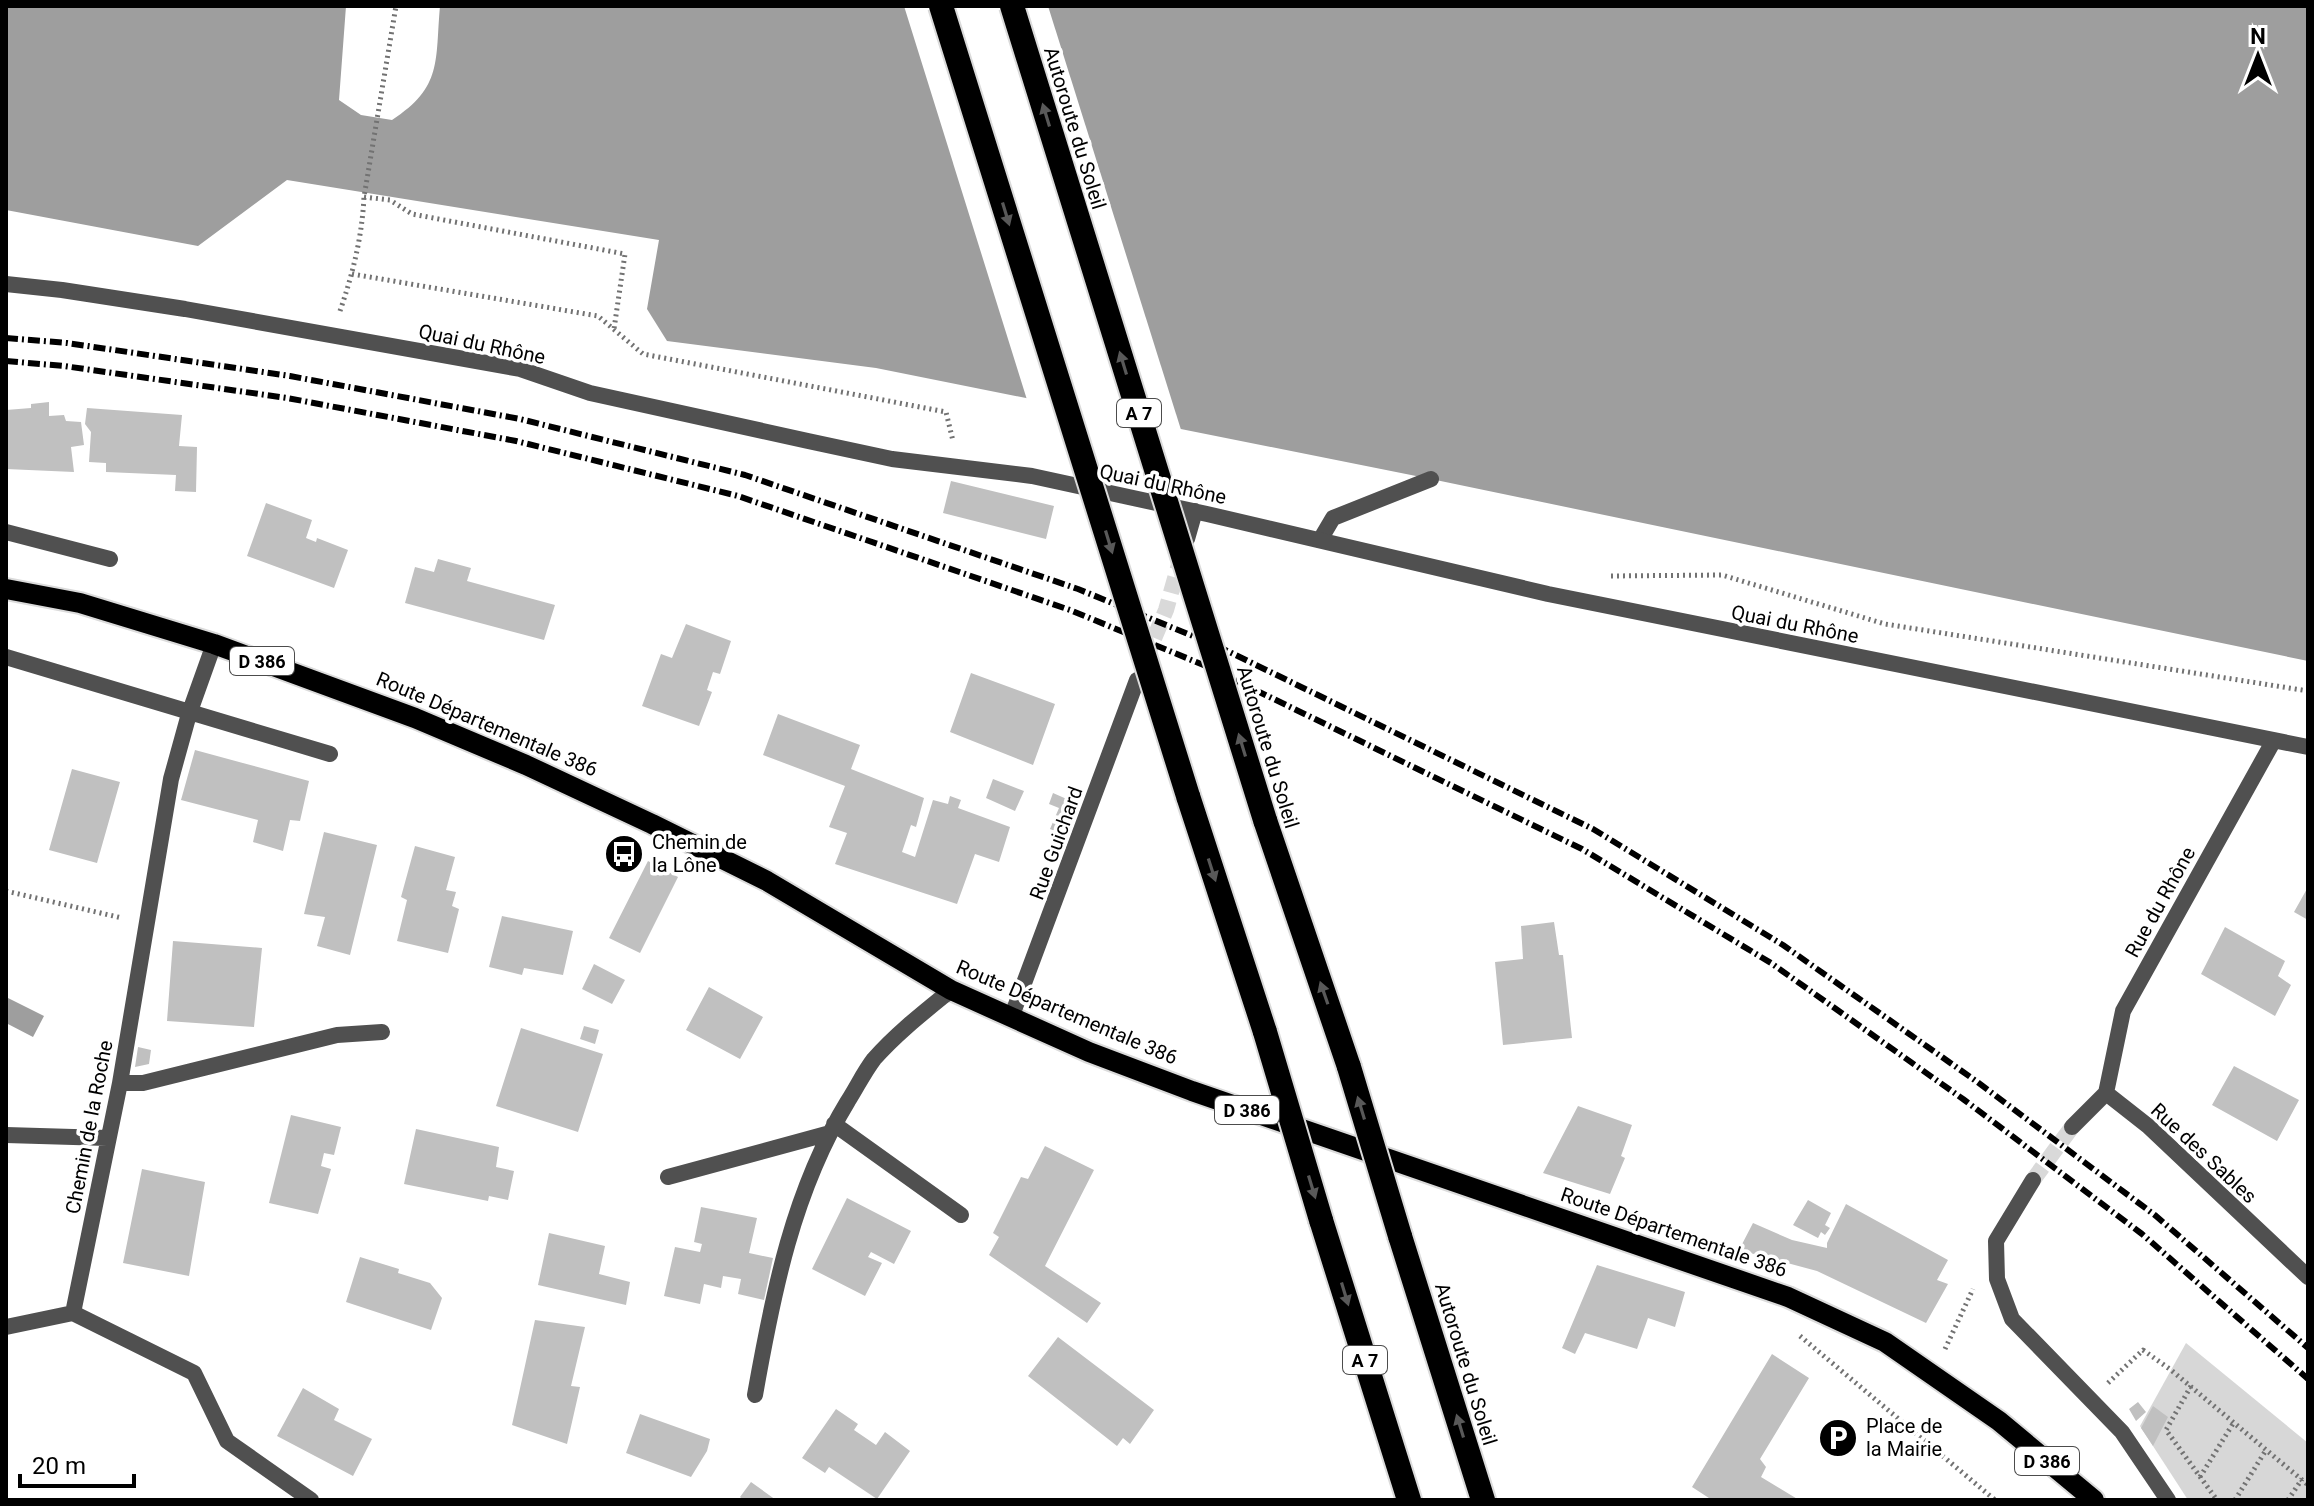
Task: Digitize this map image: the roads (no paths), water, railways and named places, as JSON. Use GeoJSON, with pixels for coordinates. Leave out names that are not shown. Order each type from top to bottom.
{"type":"FeatureCollection","features":[{"type":"Feature","properties":{"kind":"highway","name":"A 7"},"geometry":{"type":"LineString","coordinates":[[941,6],[1265,1032],[1409,1500]]}},
{"type":"Feature","properties":{"kind":"highway","name":"Autoroute du Soleil"},"geometry":{"type":"LineString","coordinates":[[1012,6],[1265,820],[1349,1067],[1483,1500]]}},
{"type":"Feature","properties":{"kind":"main road","name":"Route Départementale 386"},"geometry":{"type":"LineString","coordinates":[[6,589],[80,603],[214,644],[415,718],[603,800],[767,881],[951,990],[1089,1052],[1192,1091],[1788,1297],[1885,1342],[1999,1421],[2094,1500]]}},
{"type":"Feature","properties":{"kind":"street","name":"Quai du Rhône"},"geometry":{"type":"LineString","coordinates":[[6,284],[78,292],[332,334],[520,369],[590,393],[892,459],[1032,476],[1548,594],[2308,747]]}},
{"type":"Feature","properties":{"kind":"street"},"geometry":{"type":"LineString","coordinates":[[1320,540],[1333,518],[1431,479]]}},
{"type":"Feature","properties":{"kind":"street"},"geometry":{"type":"LineString","coordinates":[[1187,539],[1195,511]]}},
{"type":"Feature","properties":{"kind":"street"},"geometry":{"type":"LineString","coordinates":[[6,532],[110,559]]}},
{"type":"Feature","properties":{"kind":"street","name":"Chemin de la Roche"},"geometry":{"type":"LineString","coordinates":[[73,1313],[120,1083],[171,779],[189,714],[214,644]]}},
{"type":"Feature","properties":{"kind":"street"},"geometry":{"type":"LineString","coordinates":[[6,657],[330,754]]}},
{"type":"Feature","properties":{"kind":"street","name":"Rue Guichard"},"geometry":{"type":"LineString","coordinates":[[1011,1018],[1137,680]]}},
{"type":"Feature","properties":{"kind":"street","name":"Rue du Rhône"},"geometry":{"type":"LineString","coordinates":[[2106,1093],[2123,1011],[2274,740]]}},
{"type":"Feature","properties":{"kind":"street"},"geometry":{"type":"LineString","coordinates":[[755,1395],[770,1306],[793,1218],[832,1128],[872,1062],[903,1029],[951,990]]}},
{"type":"Feature","properties":{"kind":"street"},"geometry":{"type":"LineString","coordinates":[[120,1083],[143,1083],[337,1035],[382,1032]]}},
{"type":"Feature","properties":{"kind":"street"},"geometry":{"type":"LineString","coordinates":[[2072,1127],[2106,1093]]}},
{"type":"Feature","properties":{"kind":"street","name":"Rue des Sables"},"geometry":{"type":"LineString","coordinates":[[2106,1093],[2148,1126],[2308,1277]]}},
{"type":"Feature","properties":{"kind":"street"},"geometry":{"type":"LineString","coordinates":[[668,1177],[832,1128]]}},
{"type":"Feature","properties":{"kind":"street"},"geometry":{"type":"LineString","coordinates":[[832,1128],[961,1215]]}},
{"type":"Feature","properties":{"kind":"street"},"geometry":{"type":"LineString","coordinates":[[6,1135],[107,1138]]}},
{"type":"Feature","properties":{"kind":"street"},"geometry":{"type":"LineString","coordinates":[[2033,1180],[1996,1241],[1997,1279],[2012,1319],[2122,1432],[2168,1500]]}},
{"type":"Feature","properties":{"kind":"street"},"geometry":{"type":"LineString","coordinates":[[6,1327],[73,1313],[194,1373],[227,1441],[311,1500]]}},
{"type":"Feature","properties":{"kind":"tunnel"},"geometry":{"type":"LineString","coordinates":[[1145,660],[1166,610],[1182,554]]}},
{"type":"Feature","properties":{"kind":"tunnel"},"geometry":{"type":"LineString","coordinates":[[2033,1180],[2072,1127]]}},
{"type":"Feature","properties":{"kind":"railway"},"geometry":{"type":"LineString","coordinates":[[6,338],[67,343],[290,376],[520,419],[745,475],[1078,589],[1215,645],[1593,829],[1783,945],[1976,1081],[2156,1216],[2308,1348]]}},
{"type":"Feature","properties":{"kind":"railway"},"geometry":{"type":"LineString","coordinates":[[6,361],[64,366],[287,398],[516,441],[738,496],[1070,610],[1206,666],[1582,849],[1771,963],[1963,1099],[2142,1234],[2308,1379]]}},
{"type":"Feature","properties":{"kind":"place","name":"Chemin de la Lône"},"geometry":{"type":"Point","coordinates":[624,854]}},
{"type":"Feature","properties":{"kind":"place","name":"Place de la Mairie"},"geometry":{"type":"Point","coordinates":[1838,1438]}}]}
